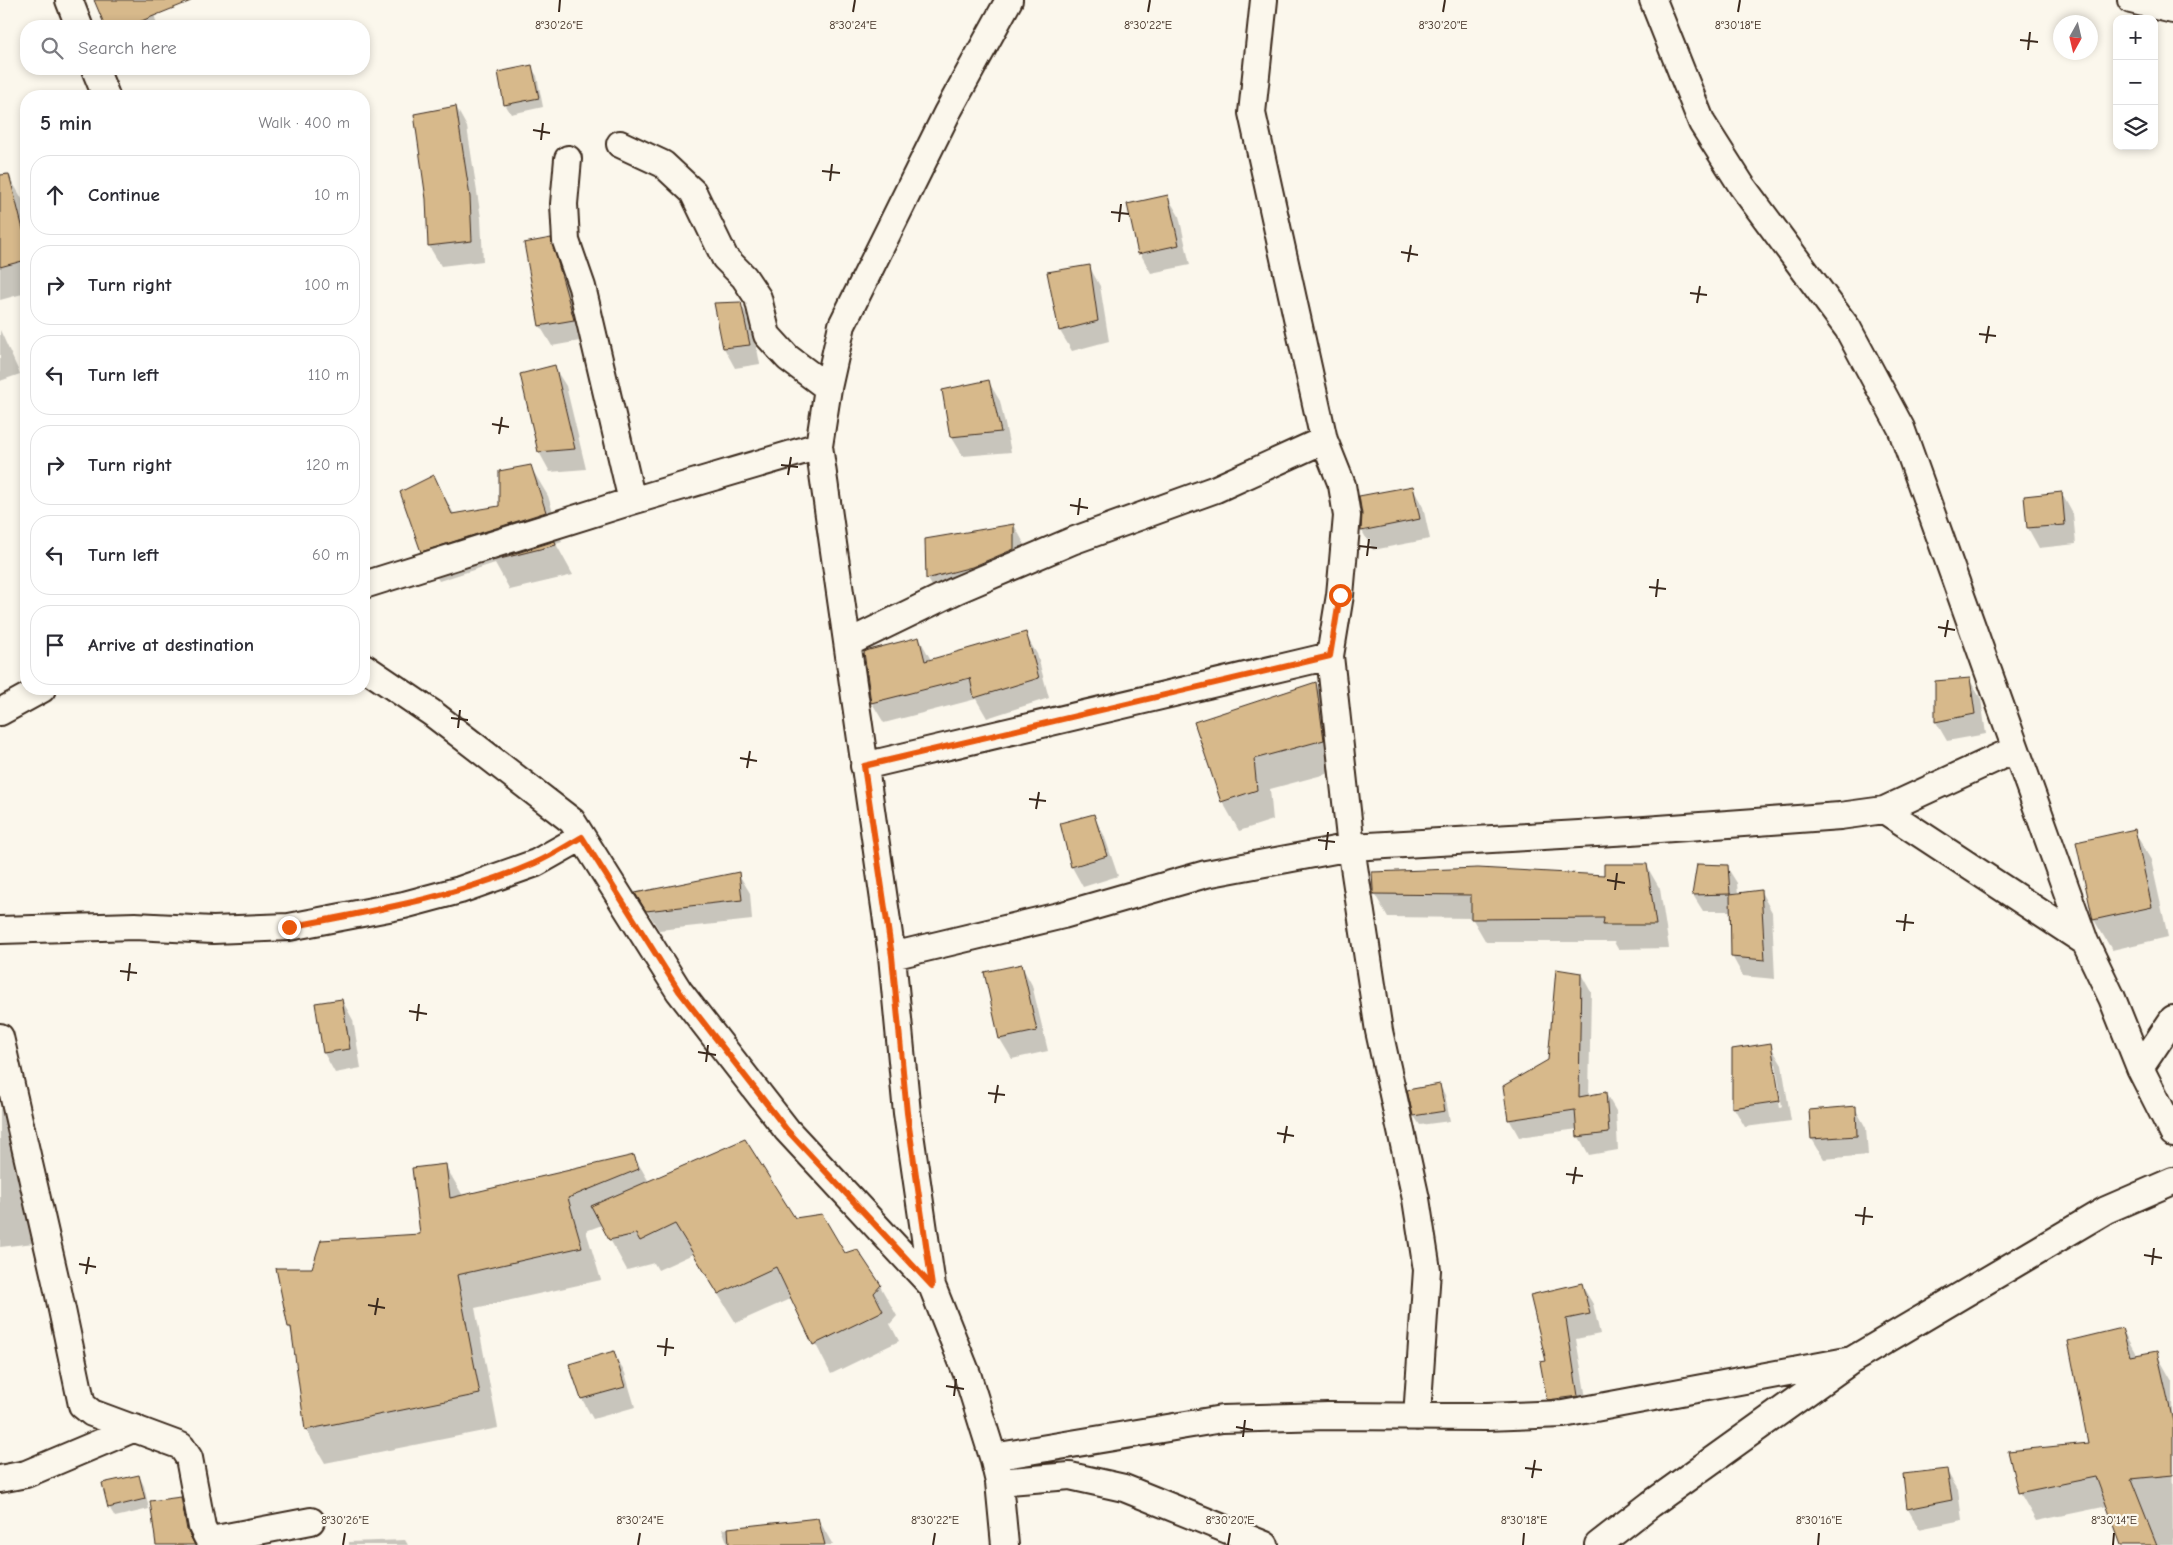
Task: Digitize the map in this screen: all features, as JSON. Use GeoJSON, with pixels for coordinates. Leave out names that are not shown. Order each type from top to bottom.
{"type":"FeatureCollection","features":[{"type":"Feature","properties":{"kind":"street"},"geometry":{"type":"LineString","coordinates":[[69,0],[77,20]]}},
{"type":"Feature","properties":{"kind":"street"},"geometry":{"type":"LineString","coordinates":[[1005,1545],[999,1482],[993,1457],[967,1374],[932,1286],[907,1113],[892,956],[819,446],[828,388],[842,325],[927,151],[1009,0]]}},
{"type":"Feature","properties":{"kind":"street"},"geometry":{"type":"LineString","coordinates":[[1264,0],[1252,113],[1324,440],[1342,486],[1347,516],[1340,595],[1330,656],[1351,847],[1379,1031],[1416,1199],[1427,1270],[1417,1417]]}},
{"type":"Feature","properties":{"kind":"street"},"geometry":{"type":"LineString","coordinates":[[1653,0],[1702,123],[1742,186],[1848,329],[1901,428],[2014,750],[2085,942],[2112,998],[2140,1068],[2173,1133]]}},
{"type":"Feature","properties":{"kind":"street"},"geometry":{"type":"LineString","coordinates":[[2131,0],[2173,10]]}},
{"type":"Feature","properties":{"kind":"street"},"geometry":{"type":"LineString","coordinates":[[97,75],[104,90]]}},
{"type":"Feature","properties":{"kind":"street"},"geometry":{"type":"LineString","coordinates":[[620,144],[663,164],[693,192],[725,258],[744,278],[758,298],[767,335],[788,358],[828,388]]}},
{"type":"Feature","properties":{"kind":"street"},"geometry":{"type":"LineString","coordinates":[[568,159],[564,204],[566,240],[582,286],[632,501]]}},
{"type":"Feature","properties":{"kind":"street"},"geometry":{"type":"LineString","coordinates":[[848,643],[957,590],[1072,541],[1216,489],[1324,440]]}},
{"type":"Feature","properties":{"kind":"street"},"geometry":{"type":"LineString","coordinates":[[370,583],[632,501],[819,446]]}},
{"type":"Feature","properties":{"kind":"street"},"geometry":{"type":"LineString","coordinates":[[864,766],[1330,656]]}},
{"type":"Feature","properties":{"kind":"street"},"geometry":{"type":"LineString","coordinates":[[370,671],[432,713],[572,821],[679,991],[787,1130],[932,1286]]}},
{"type":"Feature","properties":{"kind":"street"},"geometry":{"type":"LineString","coordinates":[[0,712],[31,695]]}},
{"type":"Feature","properties":{"kind":"street"},"geometry":{"type":"LineString","coordinates":[[892,956],[1063,915],[1206,874],[1351,847],[1641,830],[1840,816],[1884,810],[2014,750]]}},
{"type":"Feature","properties":{"kind":"street"},"geometry":{"type":"LineString","coordinates":[[1884,810],[2085,942]]}},
{"type":"Feature","properties":{"kind":"street"},"geometry":{"type":"LineString","coordinates":[[0,930],[135,926],[213,930],[289,927],[404,904],[460,890],[536,863],[582,837]]}},
{"type":"Feature","properties":{"kind":"street"},"geometry":{"type":"LineString","coordinates":[[2140,1068],[2173,1019]]}},
{"type":"Feature","properties":{"kind":"street"},"geometry":{"type":"LineString","coordinates":[[0,1037],[58,1286],[82,1405],[92,1413],[181,1446],[189,1458],[202,1528],[207,1537],[216,1539],[311,1521]]}},
{"type":"Feature","properties":{"kind":"street"},"geometry":{"type":"LineString","coordinates":[[1598,1545],[1651,1504],[1852,1360],[2106,1210],[2173,1180]]}},
{"type":"Feature","properties":{"kind":"street"},"geometry":{"type":"LineString","coordinates":[[993,1457],[1222,1419],[1486,1417],[1563,1414],[1852,1360]]}},
{"type":"Feature","properties":{"kind":"street"},"geometry":{"type":"LineString","coordinates":[[0,1479],[26,1474],[134,1428]]}},
{"type":"Feature","properties":{"kind":"street"},"geometry":{"type":"LineString","coordinates":[[999,1482],[1070,1476],[1124,1488],[1265,1545]]}},
{"type":"Feature","properties":{"kind":"building"},"geometry":{"type":"Polygon","coordinates":[[[94,0],[191,0],[144,20],[102,20],[94,0]]]}},
{"type":"Feature","properties":{"kind":"building"},"geometry":{"type":"Polygon","coordinates":[[[532,65],[539,98],[504,105],[498,72],[532,65]]]}},
{"type":"Feature","properties":{"kind":"building"},"geometry":{"type":"Polygon","coordinates":[[[456,106],[470,197],[472,241],[428,246],[426,199],[414,114],[456,106]]]}},
{"type":"Feature","properties":{"kind":"building"},"geometry":{"type":"Polygon","coordinates":[[[9,174],[20,217],[20,262],[0,267],[0,175],[9,174]]]}},
{"type":"Feature","properties":{"kind":"building"},"geometry":{"type":"Polygon","coordinates":[[[1168,195],[1179,245],[1138,254],[1127,204],[1168,195]]]}},
{"type":"Feature","properties":{"kind":"building"},"geometry":{"type":"Polygon","coordinates":[[[551,238],[574,320],[539,326],[524,243],[551,238]]]}},
{"type":"Feature","properties":{"kind":"building"},"geometry":{"type":"Polygon","coordinates":[[[1090,265],[1098,321],[1059,331],[1047,272],[1090,265]]]}},
{"type":"Feature","properties":{"kind":"building"},"geometry":{"type":"Polygon","coordinates":[[[741,302],[750,345],[723,348],[714,303],[741,302]]]}},
{"type":"Feature","properties":{"kind":"building"},"geometry":{"type":"Polygon","coordinates":[[[555,365],[575,449],[538,452],[520,374],[555,365]]]}},
{"type":"Feature","properties":{"kind":"building"},"geometry":{"type":"Polygon","coordinates":[[[989,380],[1001,432],[950,437],[942,390],[989,380]]]}},
{"type":"Feature","properties":{"kind":"building"},"geometry":{"type":"Polygon","coordinates":[[[531,465],[546,512],[421,552],[400,492],[434,475],[452,514],[499,506],[499,471],[531,465]]]}},
{"type":"Feature","properties":{"kind":"building"},"geometry":{"type":"Polygon","coordinates":[[[1413,486],[1420,519],[1361,531],[1362,514],[1359,496],[1413,486]]]}},
{"type":"Feature","properties":{"kind":"building"},"geometry":{"type":"Polygon","coordinates":[[[2062,492],[2065,525],[2027,528],[2024,496],[2062,492]]]}},
{"type":"Feature","properties":{"kind":"building"},"geometry":{"type":"Polygon","coordinates":[[[1014,524],[1014,549],[972,567],[926,579],[925,539],[1014,524]]]}},
{"type":"Feature","properties":{"kind":"building"},"geometry":{"type":"Polygon","coordinates":[[[555,541],[556,545],[492,561],[555,541]]]}},
{"type":"Feature","properties":{"kind":"building"},"geometry":{"type":"Polygon","coordinates":[[[1026,632],[1039,678],[974,698],[970,678],[871,703],[864,652],[919,637],[925,661],[1026,632]]]}},
{"type":"Feature","properties":{"kind":"building"},"geometry":{"type":"Polygon","coordinates":[[[1970,678],[1975,714],[1935,722],[1935,681],[1970,678]]]}},
{"type":"Feature","properties":{"kind":"building"},"geometry":{"type":"Polygon","coordinates":[[[1316,682],[1324,740],[1254,759],[1257,790],[1221,802],[1194,722],[1316,682]]]}},
{"type":"Feature","properties":{"kind":"building"},"geometry":{"type":"Polygon","coordinates":[[[1094,814],[1107,856],[1071,867],[1060,823],[1094,814]]]}},
{"type":"Feature","properties":{"kind":"building"},"geometry":{"type":"Polygon","coordinates":[[[2135,829],[2152,907],[2093,920],[2076,842],[2135,829]]]}},
{"type":"Feature","properties":{"kind":"building"},"geometry":{"type":"Polygon","coordinates":[[[1604,864],[1647,864],[1656,925],[1603,925],[1604,918],[1471,919],[1471,895],[1373,894],[1372,872],[1478,868],[1604,875],[1604,864]]]}},
{"type":"Feature","properties":{"kind":"building"},"geometry":{"type":"Polygon","coordinates":[[[1697,864],[1728,865],[1730,894],[1692,895],[1697,864]]]}},
{"type":"Feature","properties":{"kind":"building"},"geometry":{"type":"Polygon","coordinates":[[[739,872],[742,900],[646,911],[635,893],[739,872]]]}},
{"type":"Feature","properties":{"kind":"building"},"geometry":{"type":"Polygon","coordinates":[[[1761,890],[1765,960],[1731,957],[1730,894],[1761,890]]]}},
{"type":"Feature","properties":{"kind":"building"},"geometry":{"type":"Polygon","coordinates":[[[1022,964],[1037,1031],[999,1039],[984,972],[1022,964]]]}},
{"type":"Feature","properties":{"kind":"building"},"geometry":{"type":"Polygon","coordinates":[[[1556,969],[1581,973],[1579,1097],[1606,1092],[1609,1133],[1577,1137],[1575,1110],[1508,1120],[1503,1086],[1548,1060],[1556,969]]]}},
{"type":"Feature","properties":{"kind":"building"},"geometry":{"type":"Polygon","coordinates":[[[342,999],[350,1049],[323,1053],[315,1003],[342,999]]]}},
{"type":"Feature","properties":{"kind":"building"},"geometry":{"type":"Polygon","coordinates":[[[1771,1043],[1780,1101],[1732,1108],[1732,1049],[1771,1043]]]}},
{"type":"Feature","properties":{"kind":"building"},"geometry":{"type":"Polygon","coordinates":[[[1440,1084],[1445,1111],[1413,1116],[1407,1090],[1440,1084]]]}},
{"type":"Feature","properties":{"kind":"building"},"geometry":{"type":"Polygon","coordinates":[[[1856,1106],[1857,1136],[1811,1139],[1809,1110],[1856,1106]]]}},
{"type":"Feature","properties":{"kind":"building"},"geometry":{"type":"Polygon","coordinates":[[[745,1139],[795,1218],[822,1214],[845,1253],[857,1249],[881,1285],[874,1293],[883,1311],[813,1345],[776,1267],[718,1294],[675,1224],[640,1241],[636,1234],[609,1240],[591,1206],[745,1139]]]}},
{"type":"Feature","properties":{"kind":"building"},"geometry":{"type":"Polygon","coordinates":[[[634,1155],[639,1169],[568,1198],[582,1247],[457,1275],[480,1394],[305,1430],[291,1327],[288,1327],[276,1268],[312,1268],[321,1240],[420,1234],[412,1168],[446,1164],[450,1198],[634,1155]]]}},
{"type":"Feature","properties":{"kind":"building"},"geometry":{"type":"Polygon","coordinates":[[[1582,1283],[1590,1314],[1566,1319],[1578,1396],[1547,1400],[1540,1362],[1546,1361],[1530,1295],[1582,1283]]]}},
{"type":"Feature","properties":{"kind":"building"},"geometry":{"type":"Polygon","coordinates":[[[2122,1328],[2130,1356],[2157,1351],[2173,1422],[2173,1475],[2131,1479],[2157,1545],[2121,1545],[2096,1477],[2018,1493],[2008,1451],[2088,1443],[2068,1341],[2122,1328]]]}},
{"type":"Feature","properties":{"kind":"building"},"geometry":{"type":"Polygon","coordinates":[[[614,1351],[625,1387],[581,1399],[569,1364],[614,1351]]]}},
{"type":"Feature","properties":{"kind":"building"},"geometry":{"type":"Polygon","coordinates":[[[1947,1469],[1952,1500],[1907,1509],[1903,1474],[1947,1469]]]}},
{"type":"Feature","properties":{"kind":"building"},"geometry":{"type":"Polygon","coordinates":[[[139,1475],[145,1499],[108,1508],[102,1483],[139,1475]]]}},
{"type":"Feature","properties":{"kind":"building"},"geometry":{"type":"Polygon","coordinates":[[[181,1497],[187,1530],[195,1545],[156,1545],[150,1501],[181,1497]]]}},
{"type":"Feature","properties":{"kind":"building"},"geometry":{"type":"Polygon","coordinates":[[[818,1518],[825,1545],[729,1545],[728,1528],[818,1518]]]}},
{"type":"Feature","properties":{"kind":"route"},"geometry":{"type":"LineString","coordinates":[[289,927],[404,904],[460,890],[536,863],[582,837],[679,991],[787,1130],[932,1286],[907,1113],[892,956],[864,766],[1330,656],[1340,595]]}}]}
